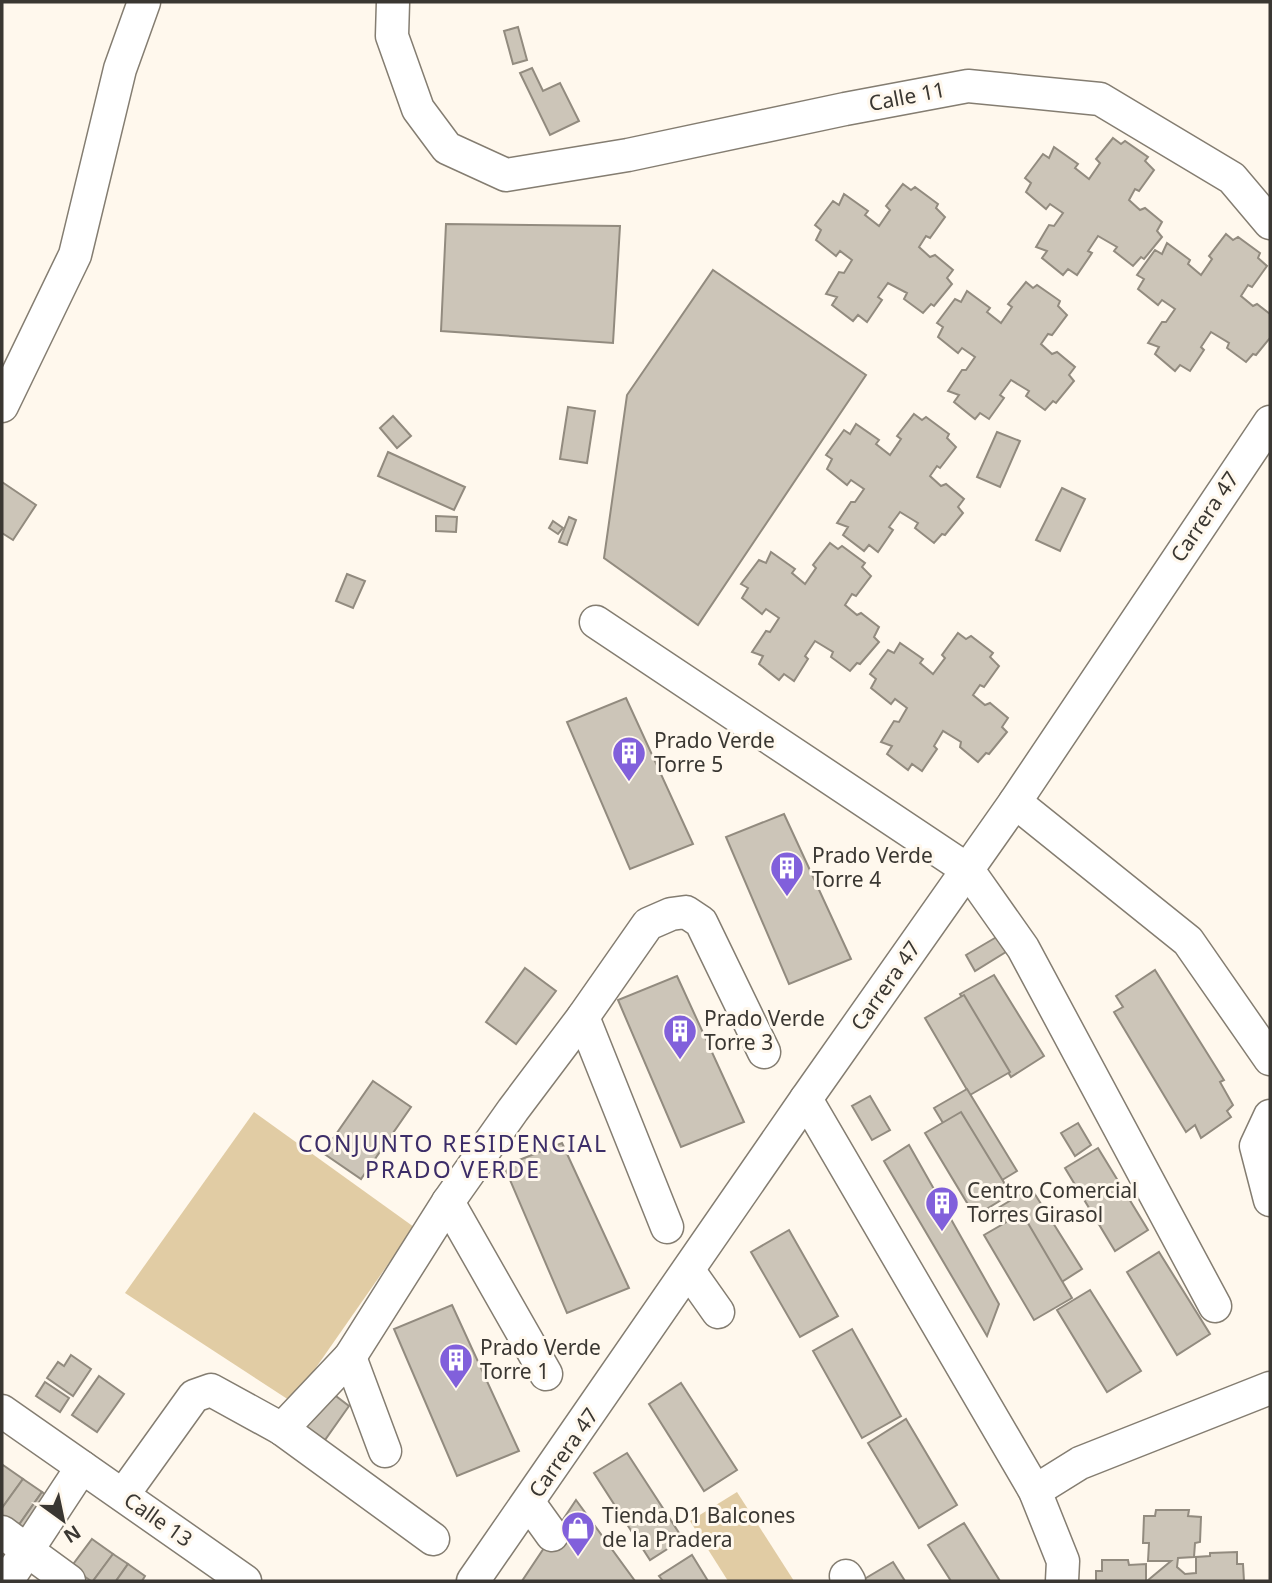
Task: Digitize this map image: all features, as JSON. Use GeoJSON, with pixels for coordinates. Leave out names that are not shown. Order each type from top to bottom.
{"type":"FeatureCollection","features":[{"type":"Feature","properties":{"kind":"street"},"geometry":{"type":"LineString","coordinates":[[2,406],[75,255],[120,69],[144,2]]}},
{"type":"Feature","properties":{"kind":"street","name":"Calle 11"},"geometry":{"type":"LineString","coordinates":[[393,2],[392,36],[418,109],[447,148],[506,175],[628,155],[968,86],[1100,99],[1232,178],[1270,223]]}},
{"type":"Feature","properties":{"kind":"street","name":"Carrera 47"},"geometry":{"type":"LineString","coordinates":[[473,1581],[806,1099],[1016,802],[1270,422]]}},
{"type":"Feature","properties":{"kind":"street"},"geometry":{"type":"LineString","coordinates":[[596,622],[968,870],[1023,948],[1215,1306]]}},
{"type":"Feature","properties":{"kind":"street"},"geometry":{"type":"LineString","coordinates":[[1016,802],[1188,941],[1270,1059]]}},
{"type":"Feature","properties":{"kind":"street"},"geometry":{"type":"LineString","coordinates":[[282,1429],[350,1357],[448,1202],[648,924],[671,914],[686,912],[701,922],[764,1052]]}},
{"type":"Feature","properties":{"kind":"street"},"geometry":{"type":"LineString","coordinates":[[583,1017],[667,1227]]}},
{"type":"Feature","properties":{"kind":"street"},"geometry":{"type":"LineString","coordinates":[[806,1099],[1035,1491],[1063,1561],[1062,1581]]}},
{"type":"Feature","properties":{"kind":"street"},"geometry":{"type":"LineString","coordinates":[[1270,1116],[1256,1146],[1270,1200]]}},
{"type":"Feature","properties":{"kind":"street"},"geometry":{"type":"LineString","coordinates":[[448,1202],[546,1374]]}},
{"type":"Feature","properties":{"kind":"street"},"geometry":{"type":"LineString","coordinates":[[689,1270],[719,1312]]}},
{"type":"Feature","properties":{"kind":"street"},"geometry":{"type":"LineString","coordinates":[[350,1357],[384,1451]]}},
{"type":"Feature","properties":{"kind":"street"},"geometry":{"type":"LineString","coordinates":[[1035,1491],[1080,1463],[1270,1388]]}},
{"type":"Feature","properties":{"kind":"street"},"geometry":{"type":"LineString","coordinates":[[122,1495],[190,1401],[199,1393],[211,1390],[282,1429],[433,1539]]}},
{"type":"Feature","properties":{"kind":"street","name":"Calle 13"},"geometry":{"type":"LineString","coordinates":[[2,1411],[245,1581]]}},
{"type":"Feature","properties":{"kind":"street"},"geometry":{"type":"LineString","coordinates":[[7,1581],[82,1467]]}},
{"type":"Feature","properties":{"kind":"street"},"geometry":{"type":"LineString","coordinates":[[529,1503],[552,1535]]}},
{"type":"Feature","properties":{"kind":"street"},"geometry":{"type":"LineString","coordinates":[[2,1532],[69,1581]]}},
{"type":"Feature","properties":{"kind":"shaded area"},"geometry":{"type":"Polygon","coordinates":[[[254,1112],[414,1227],[292,1402],[125,1293],[254,1112]]]}},
{"type":"Feature","properties":{"kind":"shaded area"},"geometry":{"type":"Polygon","coordinates":[[[737,1492],[794,1581],[728,1581],[690,1521],[737,1492]]]}},
{"type":"Feature","properties":{"kind":"building"},"geometry":{"type":"Polygon","coordinates":[[[518,27],[527,60],[513,64],[504,31],[518,27]]]}},
{"type":"Feature","properties":{"kind":"building"},"geometry":{"type":"Polygon","coordinates":[[[532,68],[543,91],[560,83],[579,121],[550,135],[520,73],[532,68]]]}},
{"type":"Feature","properties":{"kind":"building"},"geometry":{"type":"Polygon","coordinates":[[[1113,138],[1121,144],[1125,141],[1148,157],[1145,161],[1154,170],[1139,191],[1135,189],[1129,200],[1140,210],[1145,208],[1162,222],[1157,231],[1162,237],[1144,259],[1141,257],[1133,266],[1114,251],[1117,247],[1098,236],[1088,251],[1092,253],[1077,275],[1068,269],[1063,275],[1042,258],[1047,251],[1036,247],[1049,225],[1054,226],[1063,213],[1050,204],[1046,209],[1026,192],[1031,183],[1025,178],[1043,154],[1049,158],[1054,147],[1078,164],[1075,168],[1089,179],[1100,163],[1096,159],[1113,138]]]}},
{"type":"Feature","properties":{"kind":"building"},"geometry":{"type":"Polygon","coordinates":[[[903,184],[911,190],[915,187],[938,204],[936,208],[945,217],[930,238],[926,236],[919,247],[930,257],[935,255],[953,270],[947,278],[952,284],[934,306],[931,304],[923,313],[904,299],[907,293],[888,283],[878,297],[882,300],[867,322],[858,315],[853,321],[832,305],[837,297],[826,294],[839,272],[844,273],[852,260],[840,251],[836,256],[816,240],[821,230],[815,225],[833,201],[839,205],[844,194],[868,211],[865,215],[879,226],[890,210],[886,206],[903,184]]]}},
{"type":"Feature","properties":{"kind":"building"},"geometry":{"type":"Polygon","coordinates":[[[446,224],[620,226],[613,343],[441,331],[446,224]]]}},
{"type":"Feature","properties":{"kind":"building"},"geometry":{"type":"Polygon","coordinates":[[[1226,234],[1233,240],[1238,237],[1260,253],[1258,258],[1267,266],[1252,287],[1248,285],[1241,296],[1253,306],[1257,304],[1270,314],[1270,338],[1256,355],[1253,354],[1246,362],[1227,348],[1229,343],[1211,332],[1201,347],[1204,350],[1190,371],[1180,365],[1175,371],[1155,354],[1159,347],[1148,343],[1175,309],[1162,300],[1158,305],[1138,289],[1144,279],[1137,275],[1155,250],[1162,254],[1167,243],[1190,260],[1188,264],[1201,275],[1212,259],[1209,256],[1226,234]]]}},
{"type":"Feature","properties":{"kind":"building"},"geometry":{"type":"Polygon","coordinates":[[[713,270],[866,375],[698,625],[604,558],[627,395],[713,270]]]}},
{"type":"Feature","properties":{"kind":"building"},"geometry":{"type":"Polygon","coordinates":[[[1026,282],[1033,288],[1037,285],[1060,301],[1058,306],[1067,315],[1052,335],[1048,334],[1041,344],[1052,354],[1057,352],[1075,367],[1069,375],[1074,381],[1056,403],[1053,401],[1045,410],[1026,396],[1029,391],[1011,380],[1000,395],[1004,398],[989,419],[980,413],[975,419],[954,402],[959,395],[948,391],[975,357],[962,348],[958,353],[938,337],[943,327],[937,323],[955,299],[961,302],[967,291],[990,308],[987,312],[1001,323],[1012,307],[1008,304],[1026,282]]]}},
{"type":"Feature","properties":{"kind":"building"},"geometry":{"type":"Polygon","coordinates":[[[568,407],[595,411],[587,463],[560,459],[568,407]]]}},
{"type":"Feature","properties":{"kind":"building"},"geometry":{"type":"Polygon","coordinates":[[[914,414],[922,420],[926,417],[949,434],[947,438],[956,447],[940,468],[937,466],[930,476],[941,486],[946,484],[964,499],[958,507],[963,513],[945,535],[942,534],[934,543],[915,528],[918,523],[900,512],[889,527],[893,530],[878,552],[869,545],[864,551],[843,535],[848,527],[837,523],[864,489],[851,480],[847,485],[827,469],[832,459],[826,455],[844,430],[850,434],[856,424],[879,440],[876,444],[890,455],[901,439],[897,436],[914,414]]]}},
{"type":"Feature","properties":{"kind":"building"},"geometry":{"type":"Polygon","coordinates":[[[393,416],[411,436],[397,448],[380,428],[393,416]]]}},
{"type":"Feature","properties":{"kind":"building"},"geometry":{"type":"Polygon","coordinates":[[[997,432],[1020,441],[1000,487],[977,477],[997,432]]]}},
{"type":"Feature","properties":{"kind":"building"},"geometry":{"type":"Polygon","coordinates":[[[388,452],[465,487],[454,510],[378,476],[388,452]]]}},
{"type":"Feature","properties":{"kind":"building"},"geometry":{"type":"Polygon","coordinates":[[[2,482],[36,505],[13,540],[2,533],[2,482]]]}},
{"type":"Feature","properties":{"kind":"building"},"geometry":{"type":"Polygon","coordinates":[[[1062,488],[1085,499],[1060,551],[1036,540],[1062,488]]]}},
{"type":"Feature","properties":{"kind":"building"},"geometry":{"type":"Polygon","coordinates":[[[436,516],[457,517],[456,532],[436,531],[436,516]]]}},
{"type":"Feature","properties":{"kind":"building"},"geometry":{"type":"Polygon","coordinates":[[[569,517],[576,520],[567,545],[559,542],[569,517]]]}},
{"type":"Feature","properties":{"kind":"building"},"geometry":{"type":"Polygon","coordinates":[[[553,521],[563,528],[558,534],[549,528],[553,521]]]}},
{"type":"Feature","properties":{"kind":"building"},"geometry":{"type":"Polygon","coordinates":[[[830,543],[838,549],[842,546],[865,563],[862,567],[871,576],[856,596],[852,594],[845,605],[879,627],[874,637],[879,642],[860,664],[857,663],[850,671],[831,657],[833,652],[815,641],[805,656],[808,659],[794,681],[784,674],[779,680],[759,664],[763,656],[752,652],[779,618],[766,609],[762,614],[742,598],[748,588],[741,584],[759,560],[766,563],[771,552],[795,569],[792,573],[805,584],[816,568],[813,565],[830,543]]]}},
{"type":"Feature","properties":{"kind":"building"},"geometry":{"type":"Polygon","coordinates":[[[347,574],[365,581],[353,608],[336,601],[347,574]]]}},
{"type":"Feature","properties":{"kind":"building"},"geometry":{"type":"Polygon","coordinates":[[[958,633],[966,639],[971,636],[993,653],[990,657],[999,666],[984,687],[980,685],[973,695],[985,705],[990,703],[1008,718],[1002,727],[1007,732],[989,754],[986,753],[978,762],[960,747],[961,742],[943,731],[934,746],[937,749],[922,771],[912,764],[908,770],[887,754],[892,746],[881,742],[894,721],[899,722],[907,708],[895,699],[891,704],[871,688],[876,679],[870,674],[888,650],[894,653],[900,643],[923,659],[920,663],[933,674],[945,658],[942,655],[958,633]]]}},
{"type":"Feature","properties":{"kind":"building","name":"Prado Verde Torre 5"},"geometry":{"type":"Polygon","coordinates":[[[626,698],[693,844],[630,869],[567,722],[626,698]]]}},
{"type":"Feature","properties":{"kind":"building","name":"Prado Verde Torre 4"},"geometry":{"type":"Polygon","coordinates":[[[784,814],[851,959],[789,984],[726,837],[784,814]]]}},
{"type":"Feature","properties":{"kind":"building"},"geometry":{"type":"Polygon","coordinates":[[[1005,932],[1014,947],[975,971],[966,955],[1005,932]]]}},
{"type":"Feature","properties":{"kind":"building"},"geometry":{"type":"Polygon","coordinates":[[[525,968],[556,991],[516,1044],[486,1022],[525,968]]]}},
{"type":"Feature","properties":{"kind":"building"},"geometry":{"type":"Polygon","coordinates":[[[1155,970],[1224,1080],[1220,1082],[1233,1105],[1227,1111],[1231,1117],[1201,1138],[1195,1125],[1186,1132],[1114,1012],[1123,1007],[1116,996],[1155,970]]]}},
{"type":"Feature","properties":{"kind":"building"},"geometry":{"type":"Polygon","coordinates":[[[994,975],[1044,1056],[1011,1077],[960,994],[994,975]]]}},
{"type":"Feature","properties":{"kind":"building","name":"Prado Verde Torre 3"},"geometry":{"type":"Polygon","coordinates":[[[677,976],[744,1122],[681,1147],[618,1000],[677,976]]]}},
{"type":"Feature","properties":{"kind":"building"},"geometry":{"type":"Polygon","coordinates":[[[964,995],[1010,1072],[970,1095],[925,1018],[964,995]]]}},
{"type":"Feature","properties":{"kind":"building"},"geometry":{"type":"Polygon","coordinates":[[[373,1081],[411,1107],[361,1179],[323,1153],[373,1081]]]}},
{"type":"Feature","properties":{"kind":"building"},"geometry":{"type":"Polygon","coordinates":[[[967,1089],[1017,1171],[984,1191],[934,1108],[967,1089]]]}},
{"type":"Feature","properties":{"kind":"building"},"geometry":{"type":"Polygon","coordinates":[[[870,1096],[890,1130],[872,1140],[852,1106],[870,1096]]]}},
{"type":"Feature","properties":{"kind":"building"},"geometry":{"type":"Polygon","coordinates":[[[961,1112],[1011,1194],[975,1216],[925,1133],[961,1112]]]}},
{"type":"Feature","properties":{"kind":"building"},"geometry":{"type":"Polygon","coordinates":[[[1078,1123],[1091,1145],[1075,1156],[1061,1133],[1078,1123]]]}},
{"type":"Feature","properties":{"kind":"building"},"geometry":{"type":"Polygon","coordinates":[[[562,1143],[629,1288],[567,1313],[504,1166],[562,1143]]]}},
{"type":"Feature","properties":{"kind":"building","name":"Centro Comercial Torres Girasol"},"geometry":{"type":"Polygon","coordinates":[[[909,1145],[999,1304],[987,1336],[884,1161],[909,1145]]]}},
{"type":"Feature","properties":{"kind":"building"},"geometry":{"type":"Polygon","coordinates":[[[1098,1148],[1148,1230],[1115,1251],[1065,1168],[1098,1148]]]}},
{"type":"Feature","properties":{"kind":"building"},"geometry":{"type":"Polygon","coordinates":[[[1031,1188],[1082,1269],[1049,1290],[998,1208],[1031,1188]]]}},
{"type":"Feature","properties":{"kind":"building"},"geometry":{"type":"Polygon","coordinates":[[[1022,1213],[1072,1298],[1034,1320],[984,1235],[1022,1213]]]}},
{"type":"Feature","properties":{"kind":"building"},"geometry":{"type":"Polygon","coordinates":[[[789,1230],[838,1316],[800,1337],[751,1252],[789,1230]]]}},
{"type":"Feature","properties":{"kind":"building"},"geometry":{"type":"Polygon","coordinates":[[[1159,1252],[1210,1334],[1177,1355],[1127,1272],[1159,1252]]]}},
{"type":"Feature","properties":{"kind":"building"},"geometry":{"type":"Polygon","coordinates":[[[1090,1290],[1141,1371],[1107,1392],[1057,1310],[1090,1290]]]}},
{"type":"Feature","properties":{"kind":"building","name":"Prado Verde Torre 1"},"geometry":{"type":"Polygon","coordinates":[[[452,1305],[519,1451],[457,1476],[394,1329],[452,1305]]]}},
{"type":"Feature","properties":{"kind":"building"},"geometry":{"type":"Polygon","coordinates":[[[852,1329],[901,1416],[862,1438],[813,1351],[852,1329]]]}},
{"type":"Feature","properties":{"kind":"building"},"geometry":{"type":"Polygon","coordinates":[[[71,1355],[91,1369],[73,1396],[47,1378],[58,1362],[64,1366],[71,1355]]]}},
{"type":"Feature","properties":{"kind":"building"},"geometry":{"type":"Polygon","coordinates":[[[99,1376],[124,1394],[97,1432],[72,1415],[99,1376]]]}},
{"type":"Feature","properties":{"kind":"building"},"geometry":{"type":"Polygon","coordinates":[[[45,1382],[69,1398],[60,1412],[36,1396],[45,1382]]]}},
{"type":"Feature","properties":{"kind":"building"},"geometry":{"type":"Polygon","coordinates":[[[681,1383],[737,1470],[704,1491],[649,1404],[681,1383]]]}},
{"type":"Feature","properties":{"kind":"building"},"geometry":{"type":"Polygon","coordinates":[[[328,1390],[349,1406],[320,1447],[298,1431],[328,1390]]]}},
{"type":"Feature","properties":{"kind":"building"},"geometry":{"type":"Polygon","coordinates":[[[906,1419],[957,1505],[919,1528],[868,1443],[906,1419]]]}},
{"type":"Feature","properties":{"kind":"building"},"geometry":{"type":"Polygon","coordinates":[[[627,1453],[683,1539],[650,1560],[594,1473],[627,1453]]]}},
{"type":"Feature","properties":{"kind":"building"},"geometry":{"type":"Polygon","coordinates":[[[3,1465],[23,1479],[2,1508],[2,1467],[3,1465]]]}},
{"type":"Feature","properties":{"kind":"building"},"geometry":{"type":"Polygon","coordinates":[[[23,1479],[42,1492],[16,1529],[2,1519],[2,1508],[23,1479]]]}},
{"type":"Feature","properties":{"kind":"building"},"geometry":{"type":"Polygon","coordinates":[[[42,1492],[55,1502],[30,1539],[16,1529],[42,1492]]]}},
{"type":"Feature","properties":{"kind":"building","name":"Tienda D1 Balcones de la Pradera"},"geometry":{"type":"Polygon","coordinates":[[[576,1500],[635,1581],[522,1581],[576,1500]]]}},
{"type":"Feature","properties":{"kind":"building"},"geometry":{"type":"Polygon","coordinates":[[[1156,1510],[1189,1510],[1188,1516],[1201,1517],[1200,1542],[1195,1543],[1194,1557],[1178,1558],[1177,1567],[1185,1574],[1196,1573],[1196,1557],[1210,1556],[1210,1553],[1237,1552],[1237,1564],[1243,1564],[1244,1581],[1147,1581],[1171,1561],[1148,1561],[1149,1543],[1143,1543],[1144,1516],[1155,1516],[1156,1510]]]}},
{"type":"Feature","properties":{"kind":"building"},"geometry":{"type":"Polygon","coordinates":[[[964,1523],[1000,1581],[951,1581],[928,1545],[964,1523]]]}},
{"type":"Feature","properties":{"kind":"building"},"geometry":{"type":"Polygon","coordinates":[[[92,1539],[113,1554],[91,1581],[71,1567],[92,1539]]]}},
{"type":"Feature","properties":{"kind":"building"},"geometry":{"type":"Polygon","coordinates":[[[113,1554],[128,1564],[116,1581],[93,1581],[113,1554]]]}},
{"type":"Feature","properties":{"kind":"building"},"geometry":{"type":"Polygon","coordinates":[[[692,1555],[708,1581],[663,1581],[659,1576],[692,1555]]]}},
{"type":"Feature","properties":{"kind":"building"},"geometry":{"type":"Polygon","coordinates":[[[1102,1560],[1128,1560],[1129,1565],[1146,1564],[1146,1581],[1096,1581],[1096,1571],[1102,1571],[1102,1560]]]}},
{"type":"Feature","properties":{"kind":"building"},"geometry":{"type":"Polygon","coordinates":[[[893,1562],[905,1581],[861,1581],[893,1562]]]}},
{"type":"Feature","properties":{"kind":"building"},"geometry":{"type":"Polygon","coordinates":[[[128,1564],[145,1576],[142,1581],[116,1581],[128,1564]]]}},
{"type":"Feature","properties":{"kind":"place","name":"Prado Verde Torre 5"},"geometry":{"type":"Point","coordinates":[629,783]}},
{"type":"Feature","properties":{"kind":"place","name":"Prado Verde Torre 4"},"geometry":{"type":"Point","coordinates":[787,898]}},
{"type":"Feature","properties":{"kind":"place","name":"Prado Verde Torre 3"},"geometry":{"type":"Point","coordinates":[680,1061]}},
{"type":"Feature","properties":{"kind":"place","name":"Centro Comercial Torres Girasol"},"geometry":{"type":"Point","coordinates":[942,1233]}},
{"type":"Feature","properties":{"kind":"place","name":"Prado Verde Torre 1"},"geometry":{"type":"Point","coordinates":[456,1390]}},
{"type":"Feature","properties":{"kind":"place","name":"Tienda D1 Balcones de la Pradera"},"geometry":{"type":"Point","coordinates":[578,1558]}},
{"type":"Feature","properties":{"kind":"district","name":"CONJUNTO RESIDENCIAL PRADO VERDE"},"geometry":{"type":"Point","coordinates":[453,1157]}}]}
